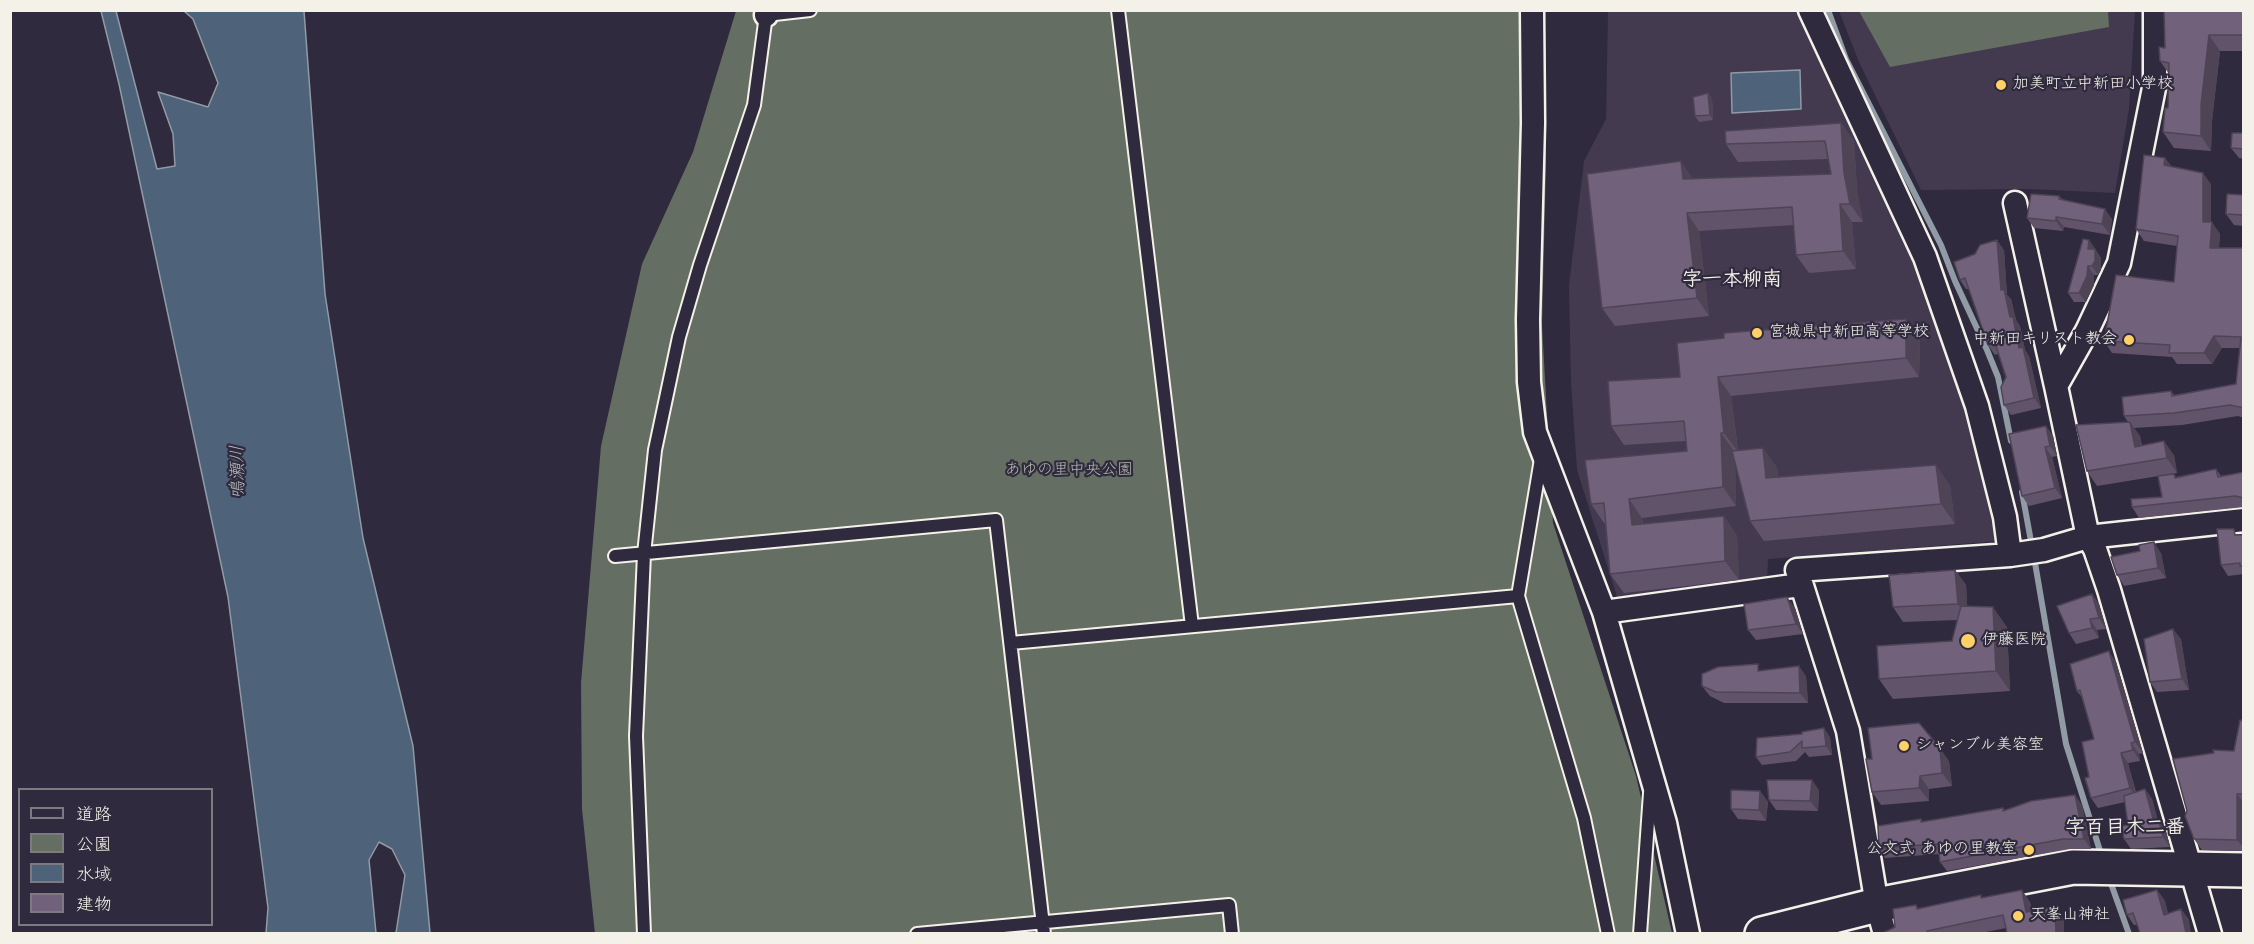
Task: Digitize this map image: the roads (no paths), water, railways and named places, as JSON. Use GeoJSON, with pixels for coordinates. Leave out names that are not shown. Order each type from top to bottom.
{"type":"FeatureCollection","features":[{"type":"Feature","properties":{"kind":"street"},"geometry":{"type":"LineString","coordinates":[[1532,10],[1529,382],[1535,432],[1604,612],[1665,823],[1688,933]]}},
{"type":"Feature","properties":{"kind":"street"},"geometry":{"type":"LineString","coordinates":[[1809,10],[1925,257],[1977,406],[2014,554]]}},
{"type":"Feature","properties":{"kind":"street"},"geometry":{"type":"LineString","coordinates":[[2056,386],[2087,331],[2119,263],[2155,83],[2155,10]]}},
{"type":"Feature","properties":{"kind":"street"},"geometry":{"type":"LineString","coordinates":[[2015,204],[2088,537],[2095,549],[2109,590],[2210,933]]}},
{"type":"Feature","properties":{"kind":"street"},"geometry":{"type":"LineString","coordinates":[[1881,919],[1848,731],[1797,570],[2014,554],[2044,550],[2088,537],[2244,520]]}},
{"type":"Feature","properties":{"kind":"street"},"geometry":{"type":"LineString","coordinates":[[1604,612],[1800,585]]}},
{"type":"Feature","properties":{"kind":"street"},"geometry":{"type":"LineString","coordinates":[[1762,933],[1881,919],[2073,867],[2244,870]]}},
{"type":"Feature","properties":{"kind":"lane"},"geometry":{"type":"LineString","coordinates":[[644,933],[636,736],[644,554],[655,450],[679,337],[700,265],[754,105],[766,13],[810,10]]}},
{"type":"Feature","properties":{"kind":"lane"},"geometry":{"type":"LineString","coordinates":[[1118,10],[1192,626]]}},
{"type":"Feature","properties":{"kind":"lane"},"geometry":{"type":"LineString","coordinates":[[1542,448],[1518,596],[1584,818],[1608,933]]}},
{"type":"Feature","properties":{"kind":"lane"},"geometry":{"type":"LineString","coordinates":[[615,556],[996,520],[1043,928]]}},
{"type":"Feature","properties":{"kind":"lane"},"geometry":{"type":"LineString","coordinates":[[1011,643],[1518,596]]}},
{"type":"Feature","properties":{"kind":"lane"},"geometry":{"type":"LineString","coordinates":[[1640,933],[1652,779]]}},
{"type":"Feature","properties":{"kind":"lane"},"geometry":{"type":"LineString","coordinates":[[916,933],[1043,928],[1229,905],[1232,933]]}},
{"type":"Feature","properties":{"kind":"water","name":"鳴瀬川"},"geometry":{"type":"Polygon","coordinates":[[[101,11],[116,11],[157,169],[175,166],[173,134],[158,92],[208,107],[218,83],[193,19],[184,11],[304,11],[325,294],[363,538],[413,746],[430,933],[396,933],[405,875],[392,849],[379,842],[369,860],[376,933],[266,933],[268,908],[228,597],[119,84],[101,11]]]}},
{"type":"Feature","properties":{"kind":"water"},"geometry":{"type":"Polygon","coordinates":[[[1800,70],[1801,109],[1732,113],[1731,73],[1800,70]]]}},
{"type":"Feature","properties":{"kind":"waterway"},"geometry":{"type":"LineString","coordinates":[[1828,10],[1846,59],[1941,245],[1987,350],[1998,377],[2011,441]]}},
{"type":"Feature","properties":{"kind":"waterway"},"geometry":{"type":"LineString","coordinates":[[2022,492],[2032,547]]}},
{"type":"Feature","properties":{"kind":"waterway"},"geometry":{"type":"LineString","coordinates":[[2034,557],[2066,744],[2102,857]]}},
{"type":"Feature","properties":{"kind":"waterway"},"geometry":{"type":"LineString","coordinates":[[2109,878],[2129,934]]}},
{"type":"Feature","properties":{"kind":"place","name":"加美町立中新田小学校"},"geometry":{"type":"Point","coordinates":[2001,85]}},
{"type":"Feature","properties":{"kind":"place","name":"宮城県中新田高等学校"},"geometry":{"type":"Point","coordinates":[1757,333]}},
{"type":"Feature","properties":{"kind":"place","name":"中新田キリスト教会"},"geometry":{"type":"Point","coordinates":[2129,340]}},
{"type":"Feature","properties":{"kind":"place","name":"伊藤医院"},"geometry":{"type":"Point","coordinates":[1968,641]}},
{"type":"Feature","properties":{"kind":"place","name":"シャンブル美容室"},"geometry":{"type":"Point","coordinates":[1904,746]}},
{"type":"Feature","properties":{"kind":"place","name":"公文式 あゆの里教室"},"geometry":{"type":"Point","coordinates":[2029,850]}},
{"type":"Feature","properties":{"kind":"place","name":"天峯山神社"},"geometry":{"type":"Point","coordinates":[2018,916]}},
{"type":"Feature","properties":{"kind":"district","name":"字一本柳南"},"geometry":{"type":"Point","coordinates":[1732,281]}},
{"type":"Feature","properties":{"kind":"district","name":"字百目木二番"},"geometry":{"type":"Point","coordinates":[2125,829]}},
{"type":"Feature","properties":{"kind":"park label","name":"あゆの里中央公園"},"geometry":{"type":"Point","coordinates":[1069,471]}}]}
